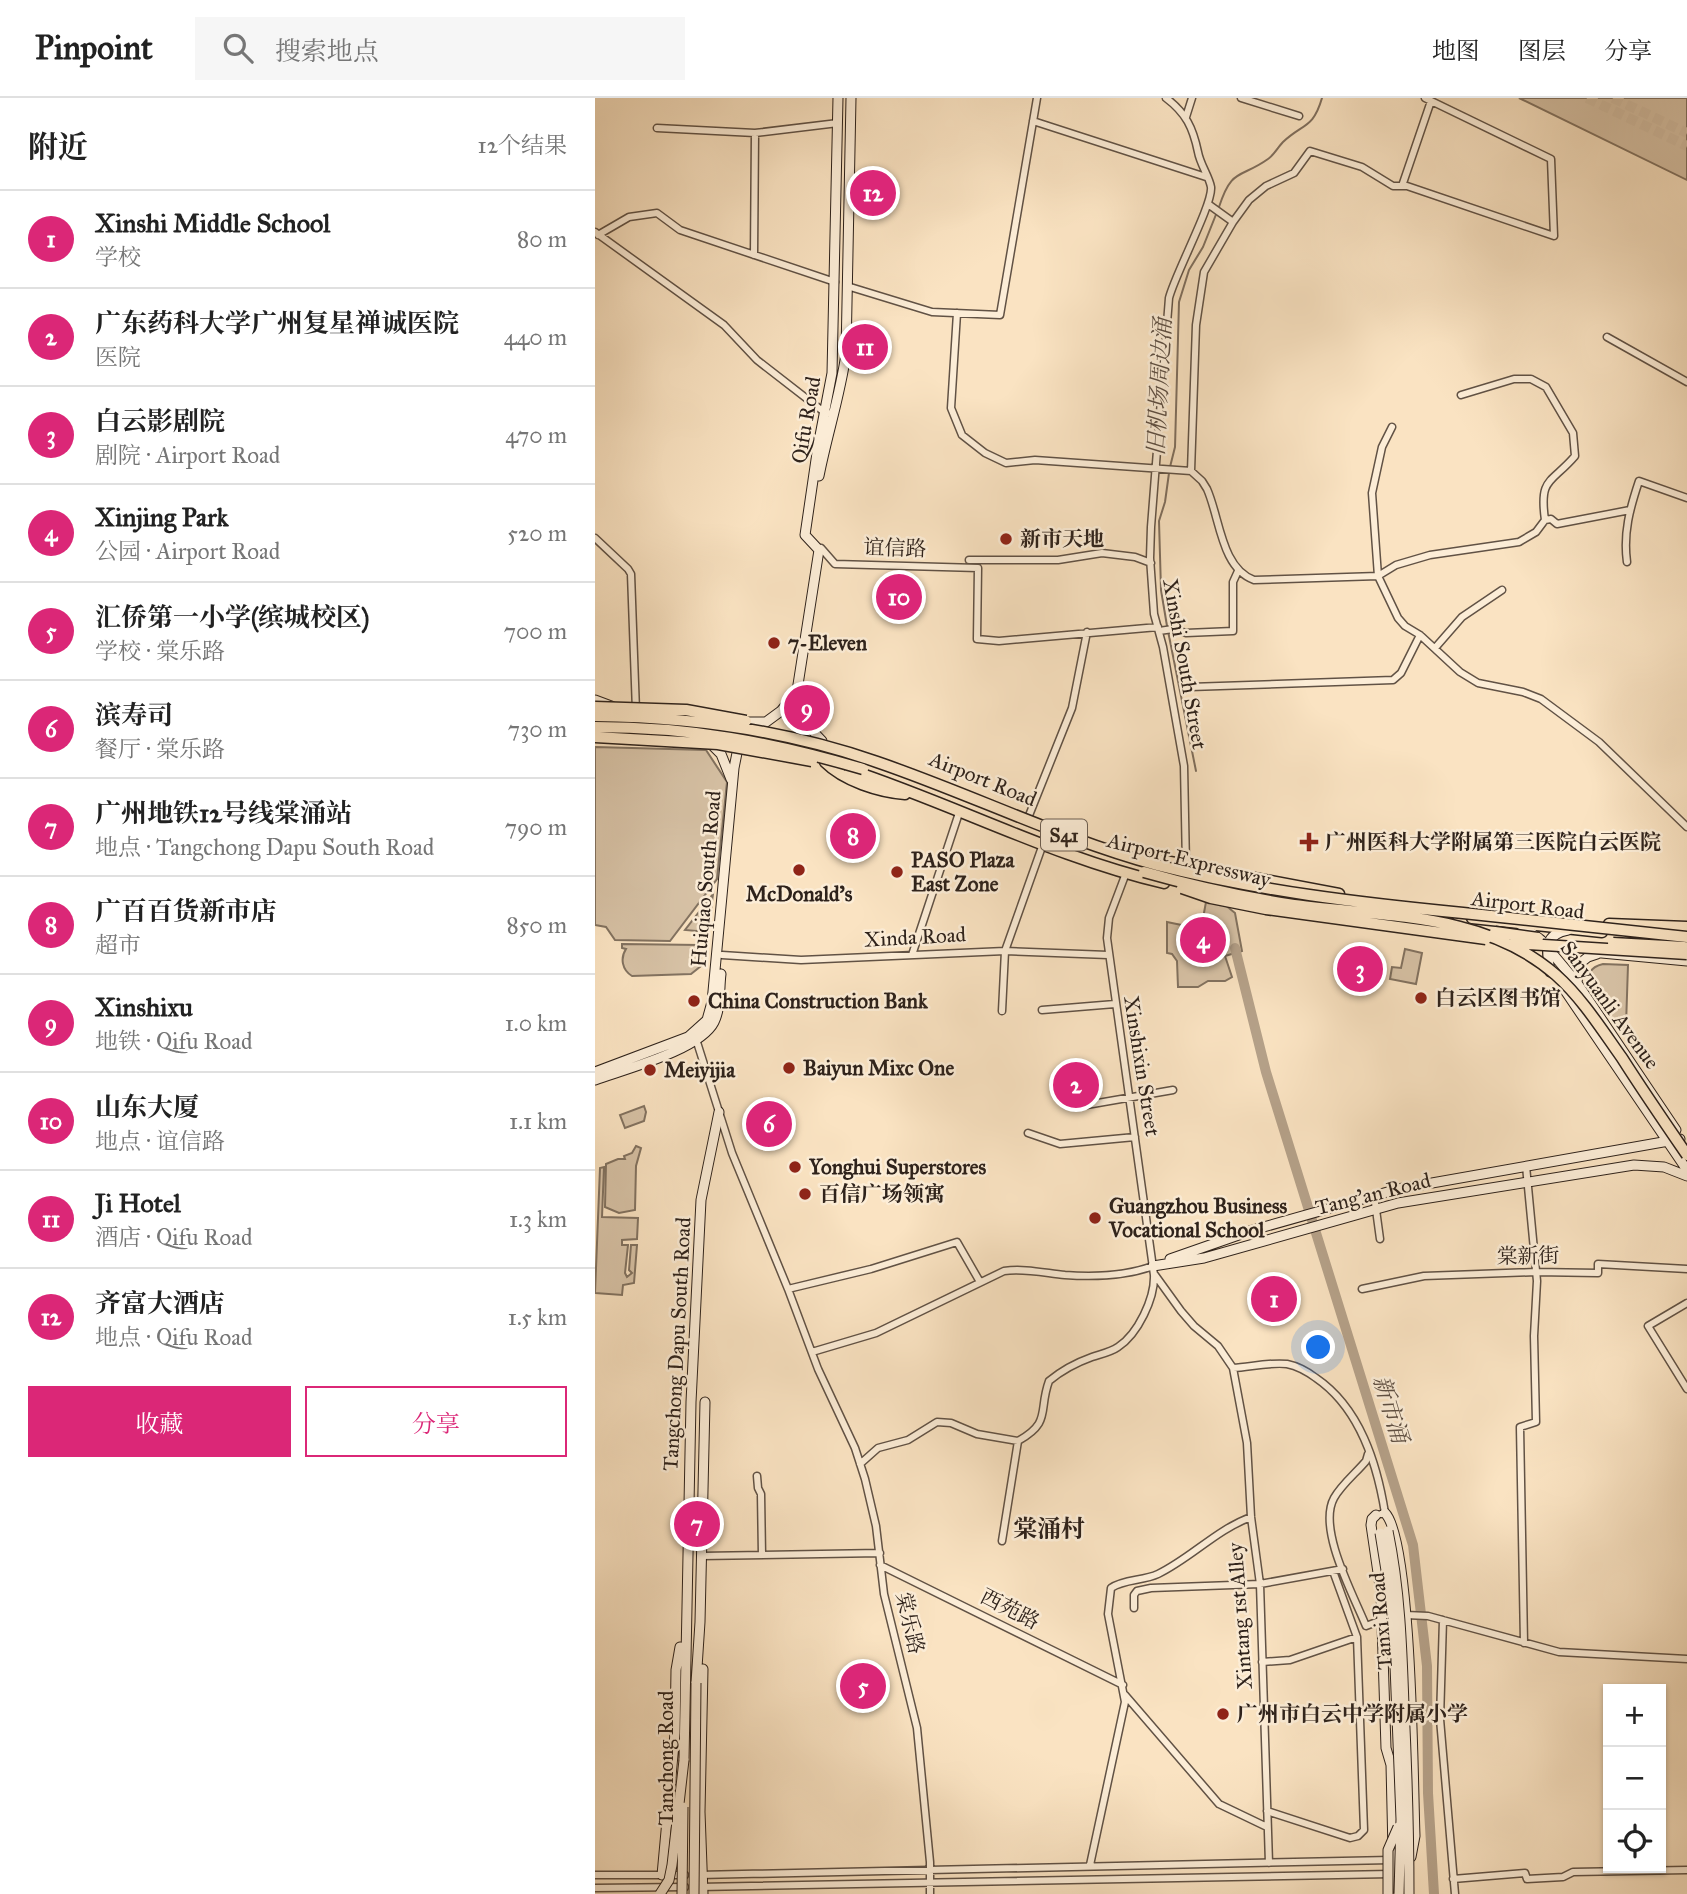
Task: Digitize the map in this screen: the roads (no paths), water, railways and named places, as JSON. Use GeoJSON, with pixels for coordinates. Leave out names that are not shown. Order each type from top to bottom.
{"type":"FeatureCollection","features":[{"type":"Feature","properties":{"kind":"highway"},"geometry":{"type":"LineString","coordinates":[[595,706],[659,708],[717,715],[836,748]]}},
{"type":"Feature","properties":{"kind":"highway","name":"Airport Road"},"geometry":{"type":"LineString","coordinates":[[595,714],[636,713],[699,717],[822,741],[1129,853],[1186,866],[1500,923],[1589,932],[1687,937]]}},
{"type":"Feature","properties":{"kind":"highway","name":"Airport Expressway"},"geometry":{"type":"LineString","coordinates":[[595,714],[735,726],[836,748],[1080,841],[1197,875],[1296,894],[1687,937]]}},
{"type":"Feature","properties":{"kind":"highway","name":"Airport Expressway"},"geometry":{"type":"LineString","coordinates":[[596,731],[664,729],[731,736],[789,748],[863,769],[1062,846],[1144,872],[1258,899],[1449,924],[1490,935],[1514,946],[1556,974],[1582,1003],[1687,1155]]}},
{"type":"Feature","properties":{"kind":"highway"},"geometry":{"type":"LineString","coordinates":[[596,731],[701,735],[742,741]]}},
{"type":"Feature","properties":{"kind":"highway","name":"Airport Road"},"geometry":{"type":"LineString","coordinates":[[742,741],[825,762],[851,779],[894,793],[919,794],[1043,844],[1126,873],[1233,895]]}},
{"type":"Feature","properties":{"kind":"highway"},"geometry":{"type":"LineString","coordinates":[[1144,872],[1219,900],[1325,919],[1523,944],[1687,954]]}},
{"type":"Feature","properties":{"kind":"highway"},"geometry":{"type":"LineString","coordinates":[[1233,895],[1292,898],[1529,937],[1687,947]]}},
{"type":"Feature","properties":{"kind":"highway"},"geometry":{"type":"LineString","coordinates":[[1543,921],[1687,927]]}},
{"type":"Feature","properties":{"kind":"highway"},"geometry":{"type":"LineString","coordinates":[[1497,939],[1507,938],[1511,934],[1510,928],[1500,923]]}},
{"type":"Feature","properties":{"kind":"highway"},"geometry":{"type":"LineString","coordinates":[[1586,952],[1581,941],[1589,932]]}},
{"type":"Feature","properties":{"kind":"highway"},"geometry":{"type":"LineString","coordinates":[[1635,957],[1629,947],[1638,934]]}},
{"type":"Feature","properties":{"kind":"main road","name":"Qifu Road"},"geometry":{"type":"LineString","coordinates":[[820,549],[805,535],[832,373],[838,98]]}},
{"type":"Feature","properties":{"kind":"main road","name":"Qifu Road"},"geometry":{"type":"LineString","coordinates":[[822,741],[805,722],[800,691],[820,549],[810,534],[828,431],[835,414],[846,354],[851,98]]}},
{"type":"Feature","properties":{"kind":"main road"},"geometry":{"type":"LineString","coordinates":[[833,353],[846,354]]}},
{"type":"Feature","properties":{"kind":"main road","name":"Qifu Road"},"geometry":{"type":"LineString","coordinates":[[733,722],[762,724],[777,715],[797,691],[820,549]]}},
{"type":"Feature","properties":{"kind":"main road"},"geometry":{"type":"LineString","coordinates":[[595,700],[609,704],[621,713]]}},
{"type":"Feature","properties":{"kind":"main road","name":"Huiqiao South Road"},"geometry":{"type":"LineString","coordinates":[[695,1037],[704,1035],[715,1020],[722,955],[732,785],[748,725]]}},
{"type":"Feature","properties":{"kind":"main road"},"geometry":{"type":"LineString","coordinates":[[701,735],[721,754],[732,785]]}},
{"type":"Feature","properties":{"kind":"main road","name":"Huiqiao South Road"},"geometry":{"type":"LineString","coordinates":[[695,1037],[710,1013],[721,940],[742,741]]}},
{"type":"Feature","properties":{"kind":"main road","name":"Airport Road"},"geometry":{"type":"LineString","coordinates":[[1233,895],[1306,912],[1599,954],[1687,961]]}},
{"type":"Feature","properties":{"kind":"main road","name":"Sanyuanli Avenue"},"geometry":{"type":"LineString","coordinates":[[1521,925],[1548,947],[1577,983],[1684,1142]]}},
{"type":"Feature","properties":{"kind":"main road"},"geometry":{"type":"LineString","coordinates":[[1550,972],[1548,947],[1552,936],[1568,930]]}},
{"type":"Feature","properties":{"kind":"main road","name":"Sanyuanli Avenue"},"geometry":{"type":"LineString","coordinates":[[1497,939],[1533,956],[1570,996],[1687,1170]]}},
{"type":"Feature","properties":{"kind":"main road"},"geometry":{"type":"LineString","coordinates":[[1577,983],[1579,964],[1588,957],[1599,954]]}},
{"type":"Feature","properties":{"kind":"main road"},"geometry":{"type":"LineString","coordinates":[[595,1072],[695,1037]]}},
{"type":"Feature","properties":{"kind":"main road"},"geometry":{"type":"LineString","coordinates":[[595,1080],[695,1037]]}},
{"type":"Feature","properties":{"kind":"main road","name":"Tangchong Dapu South Road"},"geometry":{"type":"LineString","coordinates":[[686,1621],[691,1402],[702,1200],[719,1112]]}},
{"type":"Feature","properties":{"kind":"main road","name":"Tang'an Road"},"geometry":{"type":"LineString","coordinates":[[1153,1266],[1203,1246],[1374,1195],[1424,1183],[1668,1141],[1684,1142]]}},
{"type":"Feature","properties":{"kind":"main road","name":"Tang'an Road"},"geometry":{"type":"LineString","coordinates":[[1153,1266],[1204,1258],[1377,1208],[1528,1180],[1634,1165],[1664,1167],[1687,1176]]}},
{"type":"Feature","properties":{"kind":"main road","name":"Tangchong Dapu South Road"},"geometry":{"type":"LineString","coordinates":[[700,1622],[705,1402]]}},
{"type":"Feature","properties":{"kind":"main road"},"geometry":{"type":"LineString","coordinates":[[1397,1894],[1394,1860],[1397,1816],[1391,1765],[1386,1748],[1383,1620],[1371,1525],[1372,1519],[1381,1514],[1391,1520],[1411,1615],[1415,1836],[1410,1894]]}},
{"type":"Feature","properties":{"kind":"main road","name":"Tanxi Road"},"geometry":{"type":"LineString","coordinates":[[1381,1514],[1393,1614],[1397,1894]]}},
{"type":"Feature","properties":{"kind":"main road","name":"Tanxi Road"},"geometry":{"type":"LineString","coordinates":[[1384,1532],[1397,1576],[1400,1614],[1410,1894]]}},
{"type":"Feature","properties":{"kind":"main road"},"geometry":{"type":"LineString","coordinates":[[662,1875],[672,1778],[676,1670],[686,1621]]}},
{"type":"Feature","properties":{"kind":"main road","name":"Tanchong Road"},"geometry":{"type":"LineString","coordinates":[[682,1894],[686,1621]]}},
{"type":"Feature","properties":{"kind":"main road"},"geometry":{"type":"LineString","coordinates":[[700,1622],[703,1664],[700,1812],[703,1890]]}},
{"type":"Feature","properties":{"kind":"main road","name":"Tanchong Road"},"geometry":{"type":"LineString","coordinates":[[694,1894],[696,1683],[700,1622]]}},
{"type":"Feature","properties":{"kind":"main road"},"geometry":{"type":"LineString","coordinates":[[660,1894],[669,1880],[672,1865],[684,1760]]}},
{"type":"Feature","properties":{"kind":"main road"},"geometry":{"type":"LineString","coordinates":[[1397,1816],[1411,1813],[1414,1808]]}},
{"type":"Feature","properties":{"kind":"main road"},"geometry":{"type":"LineString","coordinates":[[1388,1894],[1388,1850],[1397,1816]]}},
{"type":"Feature","properties":{"kind":"street"},"geometry":{"type":"LineString","coordinates":[[847,286],[932,312],[1000,315],[1037,98]]}},
{"type":"Feature","properties":{"kind":"street"},"geometry":{"type":"LineString","coordinates":[[1166,98],[1186,117],[1192,127],[1211,187],[1208,204],[1233,222]]}},
{"type":"Feature","properties":{"kind":"street"},"geometry":{"type":"LineString","coordinates":[[1186,117],[1192,98]]}},
{"type":"Feature","properties":{"kind":"street"},"geometry":{"type":"LineString","coordinates":[[1241,98],[1299,116]]}},
{"type":"Feature","properties":{"kind":"street"},"geometry":{"type":"LineString","coordinates":[[1191,471],[1196,325],[1202,278],[1233,222],[1258,192],[1294,173],[1310,151],[1362,167],[1393,186],[1402,186],[1554,236],[1551,159],[1428,100],[1402,186]]}},
{"type":"Feature","properties":{"kind":"street"},"geometry":{"type":"LineString","coordinates":[[1033,121],[1206,177]]}},
{"type":"Feature","properties":{"kind":"street"},"geometry":{"type":"LineString","coordinates":[[657,128],[755,134],[838,123]]}},
{"type":"Feature","properties":{"kind":"street"},"geometry":{"type":"LineString","coordinates":[[754,256],[755,134]]}},
{"type":"Feature","properties":{"kind":"street","name":"Xinshi South Street"},"geometry":{"type":"LineString","coordinates":[[1186,866],[1184,766],[1160,629],[1153,606],[1151,563],[1169,298],[1208,204]]}},
{"type":"Feature","properties":{"kind":"street"},"geometry":{"type":"LineString","coordinates":[[835,282],[680,230],[657,213],[629,217],[597,233],[724,325],[757,360],[824,412],[835,414]]}},
{"type":"Feature","properties":{"kind":"street"},"geometry":{"type":"LineString","coordinates":[[957,313],[951,408],[961,435],[985,453],[1006,463],[1035,460],[1191,471],[1207,489],[1221,533],[1238,571],[1254,580],[1378,576],[1396,565],[1430,555],[1519,542],[1536,532],[1545,520],[1551,519],[1557,524],[1630,510]]}},
{"type":"Feature","properties":{"kind":"street"},"geometry":{"type":"LineString","coordinates":[[1607,337],[1687,382]]}},
{"type":"Feature","properties":{"kind":"street"},"geometry":{"type":"LineString","coordinates":[[1461,395],[1514,379],[1531,379],[1546,387],[1573,433],[1576,449],[1575,456],[1545,485],[1542,500],[1545,520]]}},
{"type":"Feature","properties":{"kind":"street"},"geometry":{"type":"LineString","coordinates":[[1392,427],[1382,447],[1372,493],[1378,576],[1398,618],[1460,672],[1478,683],[1523,692],[1541,699],[1599,742],[1687,827]]}},
{"type":"Feature","properties":{"kind":"street"},"geometry":{"type":"LineString","coordinates":[[1627,562],[1625,547],[1630,510],[1639,481],[1687,498]]}},
{"type":"Feature","properties":{"kind":"street"},"geometry":{"type":"LineString","coordinates":[[595,538],[631,574],[636,713]]}},
{"type":"Feature","properties":{"kind":"street","name":"谊信路"},"geometry":{"type":"LineString","coordinates":[[820,549],[835,564],[978,568],[977,639],[999,641],[1087,632]]}},
{"type":"Feature","properties":{"kind":"street"},"geometry":{"type":"LineString","coordinates":[[969,560],[1059,560],[1102,553],[1135,557],[1151,563]]}},
{"type":"Feature","properties":{"kind":"street"},"geometry":{"type":"LineString","coordinates":[[1028,818],[1072,708],[1087,632],[1160,629],[1186,633],[1233,631],[1233,582],[1238,571]]}},
{"type":"Feature","properties":{"kind":"street"},"geometry":{"type":"LineString","coordinates":[[1435,648],[1462,617],[1502,590]]}},
{"type":"Feature","properties":{"kind":"street"},"geometry":{"type":"LineString","coordinates":[[1190,687],[1393,680],[1401,673],[1420,635]]}},
{"type":"Feature","properties":{"kind":"street"},"geometry":{"type":"LineString","coordinates":[[912,955],[960,810]]}},
{"type":"Feature","properties":{"kind":"street"},"geometry":{"type":"LineString","coordinates":[[1002,1011],[1005,951],[1043,844]]}},
{"type":"Feature","properties":{"kind":"street","name":"Xinshixin Street"},"geometry":{"type":"LineString","coordinates":[[1126,873],[1107,929],[1108,955],[1153,1266]]}},
{"type":"Feature","properties":{"kind":"street","name":"Xinda Road"},"geometry":{"type":"LineString","coordinates":[[722,955],[817,960],[1005,951],[1108,955]]}},
{"type":"Feature","properties":{"kind":"street"},"geometry":{"type":"LineString","coordinates":[[1042,1010],[1115,1004]]}},
{"type":"Feature","properties":{"kind":"street"},"geometry":{"type":"LineString","coordinates":[[695,1037],[732,1153],[812,1352],[876,1333],[1004,1271],[1116,1275],[1153,1266]]}},
{"type":"Feature","properties":{"kind":"street"},"geometry":{"type":"LineString","coordinates":[[1075,1107],[1173,1090]]}},
{"type":"Feature","properties":{"kind":"street"},"geometry":{"type":"LineString","coordinates":[[1028,1133],[1060,1144],[1135,1137]]}},
{"type":"Feature","properties":{"kind":"street"},"geometry":{"type":"LineString","coordinates":[[1524,1643],[1520,1427],[1536,1422],[1536,1272],[1526,1166]]}},
{"type":"Feature","properties":{"kind":"street"},"geometry":{"type":"LineString","coordinates":[[1374,1195],[1380,1239]]}},
{"type":"Feature","properties":{"kind":"street"},"geometry":{"type":"LineString","coordinates":[[788,1289],[871,1269],[957,1242],[980,1282]]}},
{"type":"Feature","properties":{"kind":"street","name":"棠新街"},"geometry":{"type":"LineString","coordinates":[[1362,1289],[1424,1276],[1598,1273],[1598,1264],[1687,1269]]}},
{"type":"Feature","properties":{"kind":"street"},"geometry":{"type":"LineString","coordinates":[[1153,1266],[1157,1280],[1173,1302],[1194,1326],[1217,1346],[1233,1368],[1286,1364],[1311,1374],[1347,1407],[1369,1452],[1382,1494],[1381,1514]]}},
{"type":"Feature","properties":{"kind":"street"},"geometry":{"type":"LineString","coordinates":[[860,1464],[878,1448],[908,1440],[937,1422],[951,1423],[977,1434],[1018,1441],[1033,1432],[1042,1421],[1049,1381],[1079,1363],[1118,1347],[1129,1336],[1151,1297],[1153,1266]]}},
{"type":"Feature","properties":{"kind":"street"},"geometry":{"type":"LineString","coordinates":[[1687,1303],[1648,1326],[1687,1389]]}},
{"type":"Feature","properties":{"kind":"street","name":"棠乐路"},"geometry":{"type":"LineString","coordinates":[[812,1352],[851,1437],[873,1514],[884,1594],[917,1728],[930,1894]]}},
{"type":"Feature","properties":{"kind":"street","name":"Xintang 1st Alley"},"geometry":{"type":"LineString","coordinates":[[1233,1368],[1247,1443],[1251,1517],[1260,1584],[1269,1863]]}},
{"type":"Feature","properties":{"kind":"street"},"geometry":{"type":"LineString","coordinates":[[691,1402],[705,1402]]}},
{"type":"Feature","properties":{"kind":"street"},"geometry":{"type":"LineString","coordinates":[[1002,1541],[1018,1441]]}},
{"type":"Feature","properties":{"kind":"street"},"geometry":{"type":"LineString","coordinates":[[1369,1452],[1366,1461],[1332,1503],[1331,1531],[1366,1626],[1383,1620]]}},
{"type":"Feature","properties":{"kind":"street"},"geometry":{"type":"LineString","coordinates":[[757,1476],[761,1494],[762,1555]]}},
{"type":"Feature","properties":{"kind":"street"},"geometry":{"type":"LineString","coordinates":[[1090,1865],[1121,1726],[1125,1695],[1108,1615],[1111,1588],[1118,1583],[1145,1579],[1159,1573],[1230,1526],[1251,1517]]}},
{"type":"Feature","properties":{"kind":"street"},"geometry":{"type":"LineString","coordinates":[[701,1556],[880,1553]]}},
{"type":"Feature","properties":{"kind":"street","name":"西苑路"},"geometry":{"type":"LineString","coordinates":[[880,1565],[1123,1685]]}},
{"type":"Feature","properties":{"kind":"street"},"geometry":{"type":"LineString","coordinates":[[1134,1608],[1134,1595],[1137,1591],[1151,1588],[1260,1584],[1343,1569]]}},
{"type":"Feature","properties":{"kind":"street"},"geometry":{"type":"LineString","coordinates":[[1267,1811],[1350,1838],[1358,1836],[1364,1830],[1357,1637],[1333,1571]]}},
{"type":"Feature","properties":{"kind":"street"},"geometry":{"type":"LineString","coordinates":[[1411,1615],[1428,1616],[1571,1654],[1687,1659]]}},
{"type":"Feature","properties":{"kind":"street"},"geometry":{"type":"LineString","coordinates":[[1443,1620],[1440,1719],[1455,1894]]}},
{"type":"Feature","properties":{"kind":"street"},"geometry":{"type":"LineString","coordinates":[[1262,1662],[1290,1660],[1357,1637]]}},
{"type":"Feature","properties":{"kind":"street"},"geometry":{"type":"LineString","coordinates":[[1125,1695],[1219,1804],[1268,1826]]}},
{"type":"Feature","properties":{"kind":"street"},"geometry":{"type":"LineString","coordinates":[[595,1875],[1411,1859]]}},
{"type":"Feature","properties":{"kind":"street"},"geometry":{"type":"LineString","coordinates":[[1314,1862],[1314,1875]]}},
{"type":"Feature","properties":{"kind":"street"},"geometry":{"type":"LineString","coordinates":[[1453,1879],[1525,1873],[1527,1879],[1563,1877],[1573,1872],[1687,1870]]}},
{"type":"Feature","properties":{"kind":"street"},"geometry":{"type":"LineString","coordinates":[[595,1888],[703,1890],[930,1881],[1411,1874]]}},
{"type":"Feature","properties":{"kind":"street"},"geometry":{"type":"LineString","coordinates":[[621,1875],[621,1888]]}},
{"type":"Feature","properties":{"kind":"waterway","name":"旧机场周边涌"},"geometry":{"type":"LineString","coordinates":[[1219,207],[1228,185],[1268,159],[1283,142],[1311,121],[1322,98]]}},
{"type":"Feature","properties":{"kind":"waterway","name":"旧机场周边涌"},"geometry":{"type":"LineString","coordinates":[[1170,467],[1175,447],[1179,302],[1189,270],[1203,247],[1217,212]]}},
{"type":"Feature","properties":{"kind":"waterway","name":"旧机场周边涌"},"geometry":{"type":"LineString","coordinates":[[1167,626],[1161,590],[1159,521],[1169,473]]}},
{"type":"Feature","properties":{"kind":"waterway","name":"旧机场周边涌"},"geometry":{"type":"LineString","coordinates":[[1168,631],[1196,771]]}},
{"type":"Feature","properties":{"kind":"waterway","name":"新市涌"},"geometry":{"type":"LineString","coordinates":[[1235,948],[1266,1072],[1413,1545],[1427,1666],[1428,1793],[1434,1894]]}},
{"type":"Feature","properties":{"kind":"tunnel"},"geometry":{"type":"LineString","coordinates":[[1587,98],[1687,146]]}},
{"type":"Feature","properties":{"kind":"tunnel"},"geometry":{"type":"LineString","coordinates":[[1613,98],[1687,133]]}},
{"type":"Feature","properties":{"kind":"place","name":"齐富大酒店"},"geometry":{"type":"Point","coordinates":[873,193]}},
{"type":"Feature","properties":{"kind":"place","name":"Ji Hotel"},"geometry":{"type":"Point","coordinates":[865,347]}},
{"type":"Feature","properties":{"kind":"place","name":"新市天地"},"geometry":{"type":"Point","coordinates":[1006,539]}},
{"type":"Feature","properties":{"kind":"place","name":"山东大厦"},"geometry":{"type":"Point","coordinates":[899,597]}},
{"type":"Feature","properties":{"kind":"place","name":"7-Eleven"},"geometry":{"type":"Point","coordinates":[774,643]}},
{"type":"Feature","properties":{"kind":"place","name":"Xinshixu"},"geometry":{"type":"Point","coordinates":[807,708]}},
{"type":"Feature","properties":{"kind":"place","name":"广百百货新市店"},"geometry":{"type":"Point","coordinates":[853,836]}},
{"type":"Feature","properties":{"kind":"place","name":"广州医科大学附属第三医院白云医院"},"geometry":{"type":"Point","coordinates":[1309,842]}},
{"type":"Feature","properties":{"kind":"place","name":"McDonald's"},"geometry":{"type":"Point","coordinates":[799,870]}},
{"type":"Feature","properties":{"kind":"place","name":"PASO Plaza East Zone"},"geometry":{"type":"Point","coordinates":[897,872]}},
{"type":"Feature","properties":{"kind":"place","name":"Xinjing Park"},"geometry":{"type":"Point","coordinates":[1203,940]}},
{"type":"Feature","properties":{"kind":"place","name":"白云影剧院"},"geometry":{"type":"Point","coordinates":[1360,969]}},
{"type":"Feature","properties":{"kind":"place","name":"白云区图书馆"},"geometry":{"type":"Point","coordinates":[1421,998]}},
{"type":"Feature","properties":{"kind":"place","name":"China Construction Bank"},"geometry":{"type":"Point","coordinates":[694,1001]}},
{"type":"Feature","properties":{"kind":"place","name":"Baiyun Mixc One"},"geometry":{"type":"Point","coordinates":[789,1068]}},
{"type":"Feature","properties":{"kind":"place","name":"Meiyijia"},"geometry":{"type":"Point","coordinates":[650,1070]}},
{"type":"Feature","properties":{"kind":"place","name":"广东药科大学广州复星禅诚医院"},"geometry":{"type":"Point","coordinates":[1076,1085]}},
{"type":"Feature","properties":{"kind":"place","name":"滨寿司"},"geometry":{"type":"Point","coordinates":[769,1124]}},
{"type":"Feature","properties":{"kind":"place","name":"Yonghui Superstores"},"geometry":{"type":"Point","coordinates":[795,1167]}},
{"type":"Feature","properties":{"kind":"place","name":"百信广场领寓"},"geometry":{"type":"Point","coordinates":[805,1194]}},
{"type":"Feature","properties":{"kind":"place","name":"Guangzhou Business Vocational School"},"geometry":{"type":"Point","coordinates":[1095,1218]}},
{"type":"Feature","properties":{"kind":"place","name":"Xinshi Middle School"},"geometry":{"type":"Point","coordinates":[1274,1299]}},
{"type":"Feature","properties":{"kind":"place","name":"广州地铁12号线棠涌站"},"geometry":{"type":"Point","coordinates":[697,1524]}},
{"type":"Feature","properties":{"kind":"place","name":"汇侨第一小学(缤城校区)"},"geometry":{"type":"Point","coordinates":[863,1686]}},
{"type":"Feature","properties":{"kind":"place","name":"广州市白云中学附属小学"},"geometry":{"type":"Point","coordinates":[1223,1714]}},
{"type":"Feature","properties":{"kind":"district","name":"棠涌村"},"geometry":{"type":"Point","coordinates":[1049,1529]}}]}
